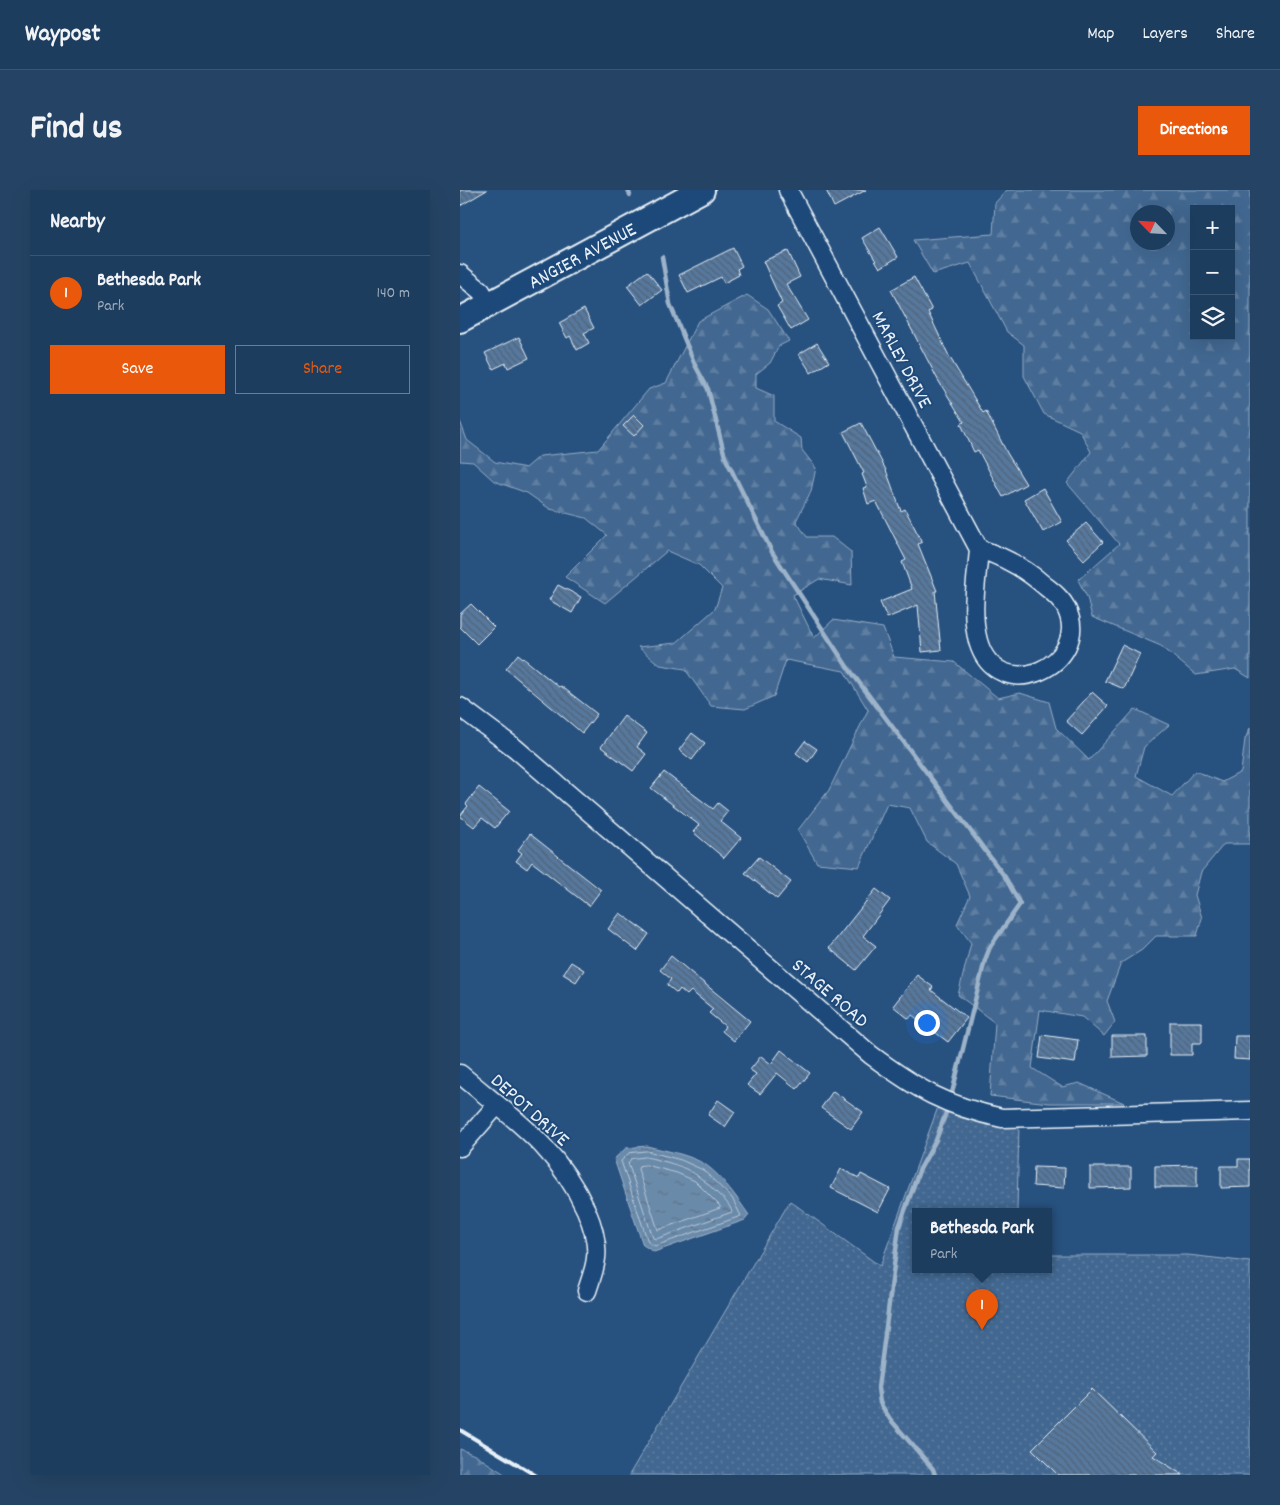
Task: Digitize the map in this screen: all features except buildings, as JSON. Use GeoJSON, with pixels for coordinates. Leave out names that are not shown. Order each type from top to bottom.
{"type":"FeatureCollection","features":[{"type":"Feature","properties":{"kind":"main road","name":"ANGIER AVENUE"},"geometry":{"type":"LineString","coordinates":[[460,320],[702,190]]}},
{"type":"Feature","properties":{"kind":"street","name":"MARLEY DRIVE"},"geometry":{"type":"LineString","coordinates":[[788,190],[979,549]]}},
{"type":"Feature","properties":{"kind":"street"},"geometry":{"type":"LineString","coordinates":[[460,274],[476,286],[490,304]]}},
{"type":"Feature","properties":{"kind":"street"},"geometry":{"type":"LineString","coordinates":[[979,549],[1002,556],[1018,565],[1058,597],[1066,608],[1070,620],[1067,643],[1062,654],[1051,666],[1024,676],[1008,675],[995,668],[983,655],[978,641],[975,608],[979,549]]}},
{"type":"Feature","properties":{"kind":"street","name":"STAGE ROAD"},"geometry":{"type":"LineString","coordinates":[[460,707],[515,748],[871,1055],[913,1086],[958,1106],[988,1115],[1022,1119],[1250,1111]]}},
{"type":"Feature","properties":{"kind":"street","name":"DEPOT DRIVE"},"geometry":{"type":"LineString","coordinates":[[460,1074],[528,1130],[557,1159],[578,1191],[593,1226],[597,1257],[587,1291]]}},
{"type":"Feature","properties":{"kind":"street"},"geometry":{"type":"LineString","coordinates":[[460,1147],[497,1105]]}},
{"type":"Feature","properties":{"kind":"green space"},"geometry":{"type":"Polygon","coordinates":[[[1007,190],[1250,190],[1250,678],[1235,669],[1196,675],[1161,646],[1092,617],[1087,597],[1078,580],[1119,544],[1067,483],[1091,452],[1080,431],[1044,414],[1024,376],[1024,345],[1007,332],[970,263],[933,274],[913,240],[993,234],[995,203],[1007,190]]]}},
{"type":"Feature","properties":{"kind":"green space"},"geometry":{"type":"Polygon","coordinates":[[[747,295],[768,309],[789,341],[779,346],[770,363],[756,374],[756,388],[774,396],[774,421],[801,438],[802,450],[816,468],[811,491],[796,521],[807,537],[832,537],[851,552],[852,585],[819,579],[793,595],[814,638],[833,620],[883,628],[894,657],[954,662],[998,698],[1020,693],[1049,702],[1056,728],[1089,760],[1135,709],[1169,725],[1144,747],[1136,776],[1172,796],[1195,771],[1222,782],[1241,772],[1245,739],[1250,728],[1250,844],[1224,844],[1201,872],[1195,895],[1202,918],[1197,936],[1156,936],[1142,950],[1121,963],[1107,1001],[1115,1022],[1104,1036],[1082,1017],[1040,1010],[1032,1068],[1062,1087],[1079,1083],[1124,1103],[1049,1103],[990,1096],[995,1023],[958,995],[971,943],[957,924],[970,896],[956,864],[927,842],[910,808],[887,804],[859,867],[817,863],[798,830],[829,790],[868,710],[844,671],[786,660],[774,696],[745,709],[711,706],[685,669],[660,665],[638,647],[676,643],[715,609],[722,588],[699,565],[667,551],[605,603],[565,577],[607,535],[586,518],[550,509],[527,493],[494,481],[473,462],[460,461],[460,421],[467,440],[495,462],[526,468],[540,456],[598,450],[649,389],[666,383],[698,321],[747,295]]]}},
{"type":"Feature","properties":{"kind":"green space"},"geometry":{"type":"Polygon","coordinates":[[[938,1107],[1019,1125],[1017,1208],[912,1208],[912,1273],[1052,1273],[1052,1255],[1188,1255],[1250,1262],[1250,1475],[629,1475],[790,1201],[880,1266],[938,1107]]]}},
{"type":"Feature","properties":{"kind":"green space"},"geometry":{"type":"Polygon","coordinates":[[[460,1449],[477,1456],[506,1475],[460,1475],[460,1449]]]}},
{"type":"Feature","properties":{"kind":"water"},"geometry":{"type":"Polygon","coordinates":[[[647,1146],[685,1155],[706,1165],[724,1182],[749,1215],[745,1220],[654,1252],[643,1245],[614,1159],[626,1148],[647,1146]]]}},
{"type":"Feature","properties":{"kind":"waterway"},"geometry":{"type":"LineString","coordinates":[[628,190],[630,195]]}},
{"type":"Feature","properties":{"kind":"waterway"},"geometry":{"type":"LineString","coordinates":[[662,257],[670,304],[695,365],[708,389],[725,457],[772,552],[846,665],[1005,877],[1020,904],[990,947],[985,960],[951,1097]]}},
{"type":"Feature","properties":{"kind":"waterway"},"geometry":{"type":"LineString","coordinates":[[935,1475],[933,1469],[890,1419],[880,1403],[878,1388],[899,1227],[919,1171],[936,1140],[948,1107]]}},
{"type":"Feature","properties":{"kind":"railway"},"geometry":{"type":"LineString","coordinates":[[460,1430],[535,1475]]}},
{"type":"Feature","properties":{"kind":"place","name":"Bethesda Park"},"geometry":{"type":"Point","coordinates":[982,1330]}}]}
